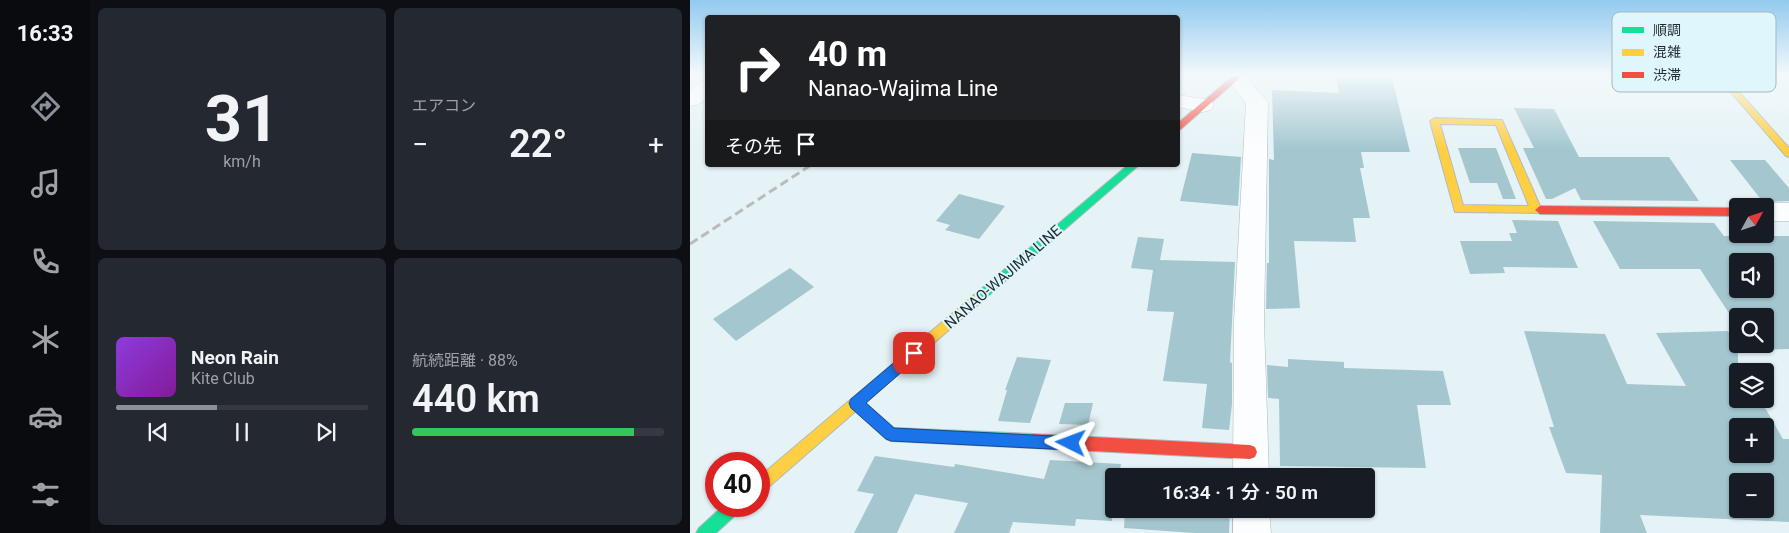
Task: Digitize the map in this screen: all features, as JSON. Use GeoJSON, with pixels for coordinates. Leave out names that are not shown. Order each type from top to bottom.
{"type":"FeatureCollection","features":[{"type":"Feature","properties":{"kind":"street"},"geometry":{"type":"LineString","coordinates":[[1180,125],[1210,100]]}},
{"type":"Feature","properties":{"kind":"street"},"geometry":{"type":"LineString","coordinates":[[856,403],[891,434],[1251,464],[1249,322],[1257,102],[1255,100]]}},
{"type":"Feature","properties":{"kind":"street"},"geometry":{"type":"LineString","coordinates":[[1742,100],[1789,154]]}},
{"type":"Feature","properties":{"kind":"street"},"geometry":{"type":"LineString","coordinates":[[1180,102],[1203,106]]}},
{"type":"Feature","properties":{"kind":"street"},"geometry":{"type":"LineString","coordinates":[[1536,210],[1498,122],[1435,121],[1459,209],[1536,210],[1729,212]]}},
{"type":"Feature","properties":{"kind":"street","name":"NANAO-WAJIMA LINE"},"geometry":{"type":"LineString","coordinates":[[770,477],[1132,167]]}},
{"type":"Feature","properties":{"kind":"street"},"geometry":{"type":"LineString","coordinates":[[1774,212],[1789,212]]}},
{"type":"Feature","properties":{"kind":"street"},"geometry":{"type":"LineString","coordinates":[[704,533],[722,517]]}},
{"type":"Feature","properties":{"kind":"street"},"geometry":{"type":"LineString","coordinates":[[1251,518],[1252,533]]}},
{"type":"Feature","properties":{"kind":"building"},"geometry":{"type":"Polygon","coordinates":[[[1272,100],[1397,100],[1410,152],[1361,152],[1364,168],[1360,168],[1370,218],[1353,218],[1356,242],[1294,241],[1300,308],[1266,309],[1267,263],[1269,263],[1269,159],[1274,160],[1272,100]]]}},
{"type":"Feature","properties":{"kind":"building"},"geometry":{"type":"Polygon","coordinates":[[[1514,108],[1554,109],[1579,157],[1669,157],[1699,201],[1581,200],[1575,188],[1552,199],[1546,199],[1523,148],[1534,148],[1514,108]]]}},
{"type":"Feature","properties":{"kind":"building"},"geometry":{"type":"Polygon","coordinates":[[[1458,148],[1496,148],[1516,199],[1503,199],[1497,183],[1470,183],[1458,148]]]}},
{"type":"Feature","properties":{"kind":"building"},"geometry":{"type":"Polygon","coordinates":[[[1192,153],[1241,157],[1238,206],[1180,201],[1192,153]]]}},
{"type":"Feature","properties":{"kind":"building"},"geometry":{"type":"Polygon","coordinates":[[[1730,160],[1765,160],[1789,188],[1789,201],[1774,202],[1774,198],[1760,198],[1730,160]]]}},
{"type":"Feature","properties":{"kind":"building"},"geometry":{"type":"Polygon","coordinates":[[[959,194],[1005,206],[979,239],[945,230],[950,225],[936,221],[959,194]]]}},
{"type":"Feature","properties":{"kind":"building"},"geometry":{"type":"Polygon","coordinates":[[[1512,220],[1558,221],[1578,268],[1503,267],[1505,273],[1470,274],[1460,241],[1512,241],[1509,233],[1517,233],[1512,220]]]}},
{"type":"Feature","properties":{"kind":"building"},"geometry":{"type":"Polygon","coordinates":[[[1593,221],[1714,223],[1724,236],[1729,236],[1729,243],[1774,243],[1774,236],[1789,236],[1789,349],[1774,349],[1774,308],[1729,308],[1729,313],[1700,269],[1620,269],[1593,221]]]}},
{"type":"Feature","properties":{"kind":"building"},"geometry":{"type":"Polygon","coordinates":[[[1138,237],[1164,239],[1160,260],[1235,262],[1230,362],[1232,363],[1232,404],[1229,430],[1202,428],[1207,384],[1163,381],[1174,312],[1147,311],[1153,270],[1131,268],[1138,237]]]}},
{"type":"Feature","properties":{"kind":"building"},"geometry":{"type":"Polygon","coordinates":[[[790,268],[814,287],[736,341],[713,319],[790,268]]]}},
{"type":"Feature","properties":{"kind":"building"},"geometry":{"type":"Polygon","coordinates":[[[1524,331],[1605,334],[1627,384],[1686,386],[1656,333],[1728,331],[1729,353],[1738,353],[1738,363],[1729,363],[1729,408],[1765,408],[1771,418],[1729,418],[1729,463],[1774,463],[1774,423],[1783,439],[1789,439],[1789,522],[1640,515],[1647,533],[1600,533],[1602,475],[1566,473],[1549,427],[1554,427],[1524,331]]]}},
{"type":"Feature","properties":{"kind":"building"},"geometry":{"type":"Polygon","coordinates":[[[1017,357],[1051,360],[1030,423],[998,421],[1007,390],[1005,390],[1017,357]]]}},
{"type":"Feature","properties":{"kind":"building"},"geometry":{"type":"Polygon","coordinates":[[[1288,359],[1344,362],[1344,368],[1443,371],[1451,405],[1417,405],[1426,468],[1280,466],[1279,399],[1268,398],[1267,365],[1288,367],[1288,359]]]}},
{"type":"Feature","properties":{"kind":"building"},"geometry":{"type":"Polygon","coordinates":[[[1065,403],[1093,403],[1088,425],[1059,424],[1065,403]]]}},
{"type":"Feature","properties":{"kind":"building"},"geometry":{"type":"Polygon","coordinates":[[[875,456],[954,467],[955,464],[1044,479],[1050,460],[1121,464],[1120,468],[1105,468],[1105,518],[1112,518],[1112,521],[1076,519],[1075,526],[1013,522],[1009,533],[954,533],[968,503],[915,494],[897,533],[854,533],[874,494],[857,491],[875,456]]]}},
{"type":"Feature","properties":{"kind":"building"},"geometry":{"type":"Polygon","coordinates":[[[1125,518],[1230,518],[1229,533],[1194,533],[1124,528],[1125,518]]]}},
{"type":"Feature","properties":{"kind":"railway"},"geometry":{"type":"LineString","coordinates":[[690,244],[808,167]]}},
{"type":"Feature","properties":{"kind":"traffic: fast"},"geometry":{"type":"LineString","coordinates":[[977,299],[1132,167]]}},
{"type":"Feature","properties":{"kind":"traffic: fast"},"geometry":{"type":"LineString","coordinates":[[856,403],[891,434],[1033,441]]}},
{"type":"Feature","properties":{"kind":"traffic: fast"},"geometry":{"type":"LineString","coordinates":[[704,533],[722,517]]}},
{"type":"Feature","properties":{"kind":"traffic: slow"},"geometry":{"type":"LineString","coordinates":[[1742,100],[1789,154]]}},
{"type":"Feature","properties":{"kind":"traffic: slow"},"geometry":{"type":"LineString","coordinates":[[1536,210],[1499,122],[1435,121],[1459,209],[1540,210]]}},
{"type":"Feature","properties":{"kind":"traffic: slow"},"geometry":{"type":"LineString","coordinates":[[770,477],[977,299]]}},
{"type":"Feature","properties":{"kind":"traffic: jam"},"geometry":{"type":"LineString","coordinates":[[1180,125],[1210,100]]}},
{"type":"Feature","properties":{"kind":"traffic: jam"},"geometry":{"type":"LineString","coordinates":[[1540,210],[1729,212]]}},
{"type":"Feature","properties":{"kind":"traffic: jam"},"geometry":{"type":"LineString","coordinates":[[1033,441],[1250,452]]}},
{"type":"Feature","properties":{"kind":"route"},"geometry":{"type":"LineString","coordinates":[[914,353],[856,403],[891,434],[1071,443]]}}]}
